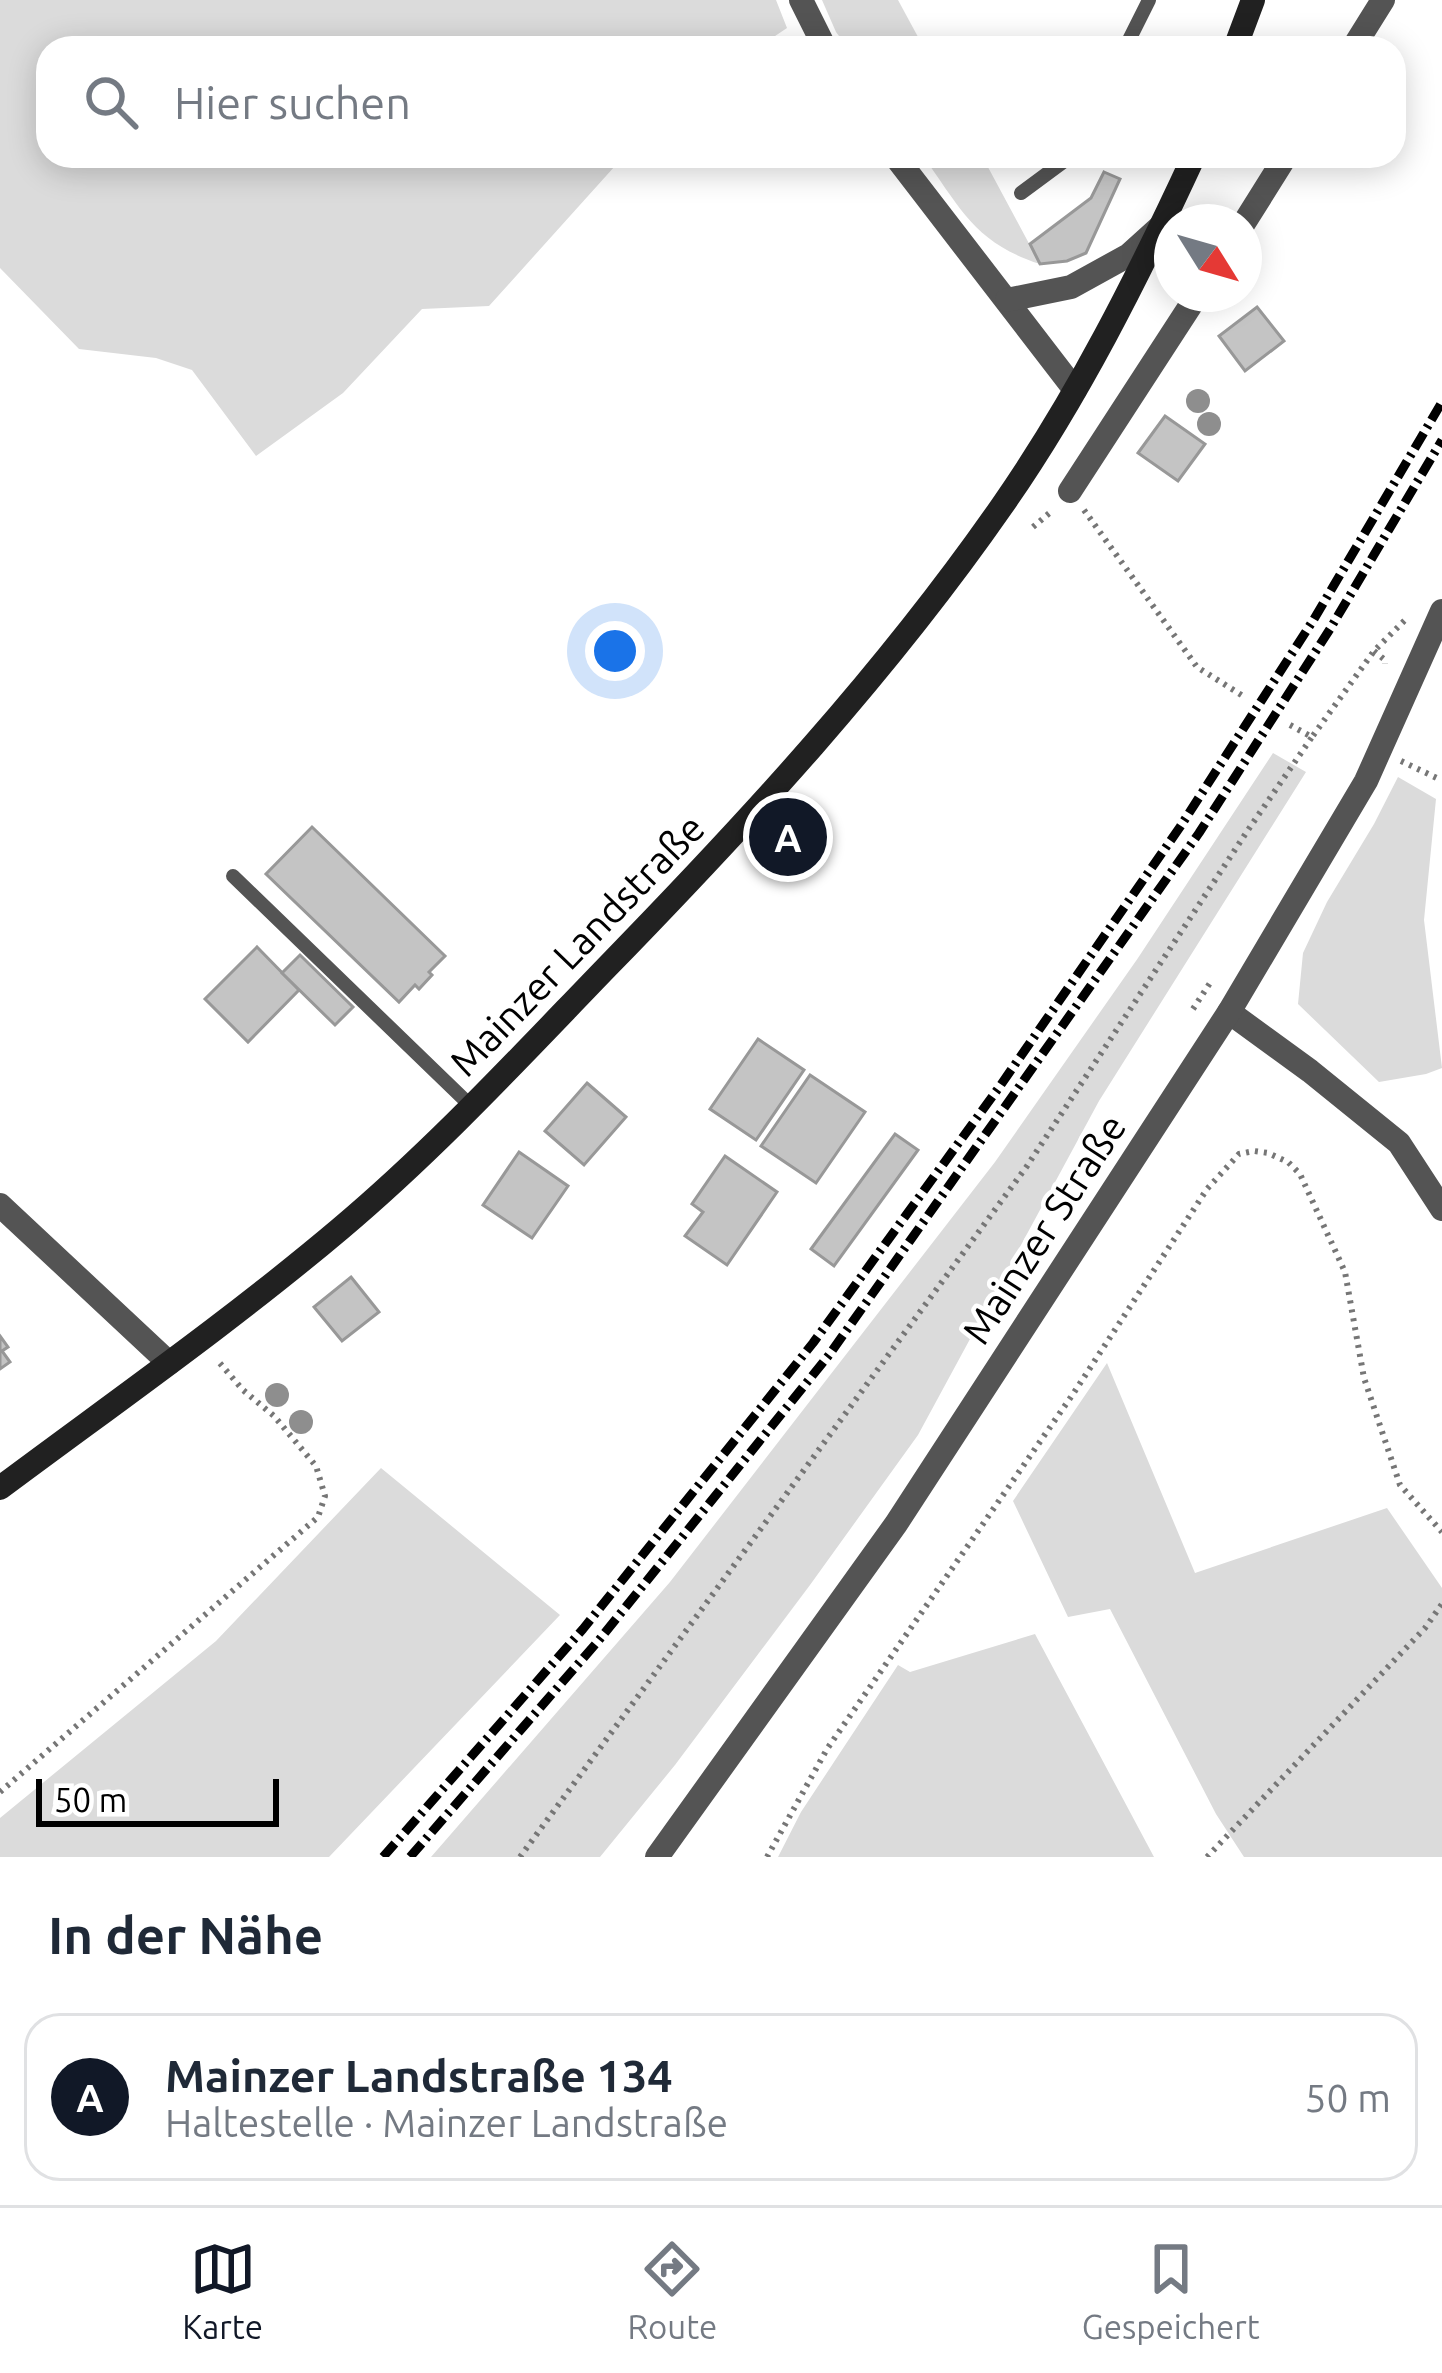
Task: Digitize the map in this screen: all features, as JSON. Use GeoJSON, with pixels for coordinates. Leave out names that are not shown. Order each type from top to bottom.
{"type":"FeatureCollection","features":[{"type":"Feature","properties":{"kind":"main road"},"geometry":{"type":"LineString","coordinates":[[1240,36],[1253,0]]}},
{"type":"Feature","properties":{"kind":"main road","name":"Mainzer Landstraße"},"geometry":{"type":"LineString","coordinates":[[1172,204],[1189,168]]}},
{"type":"Feature","properties":{"kind":"main road","name":"Mainzer Landstraße"},"geometry":{"type":"LineString","coordinates":[[0,1488],[273,1285],[408,1169],[742,825],[883,663],[1002,506],[1075,390],[1154,242]]}},
{"type":"Feature","properties":{"kind":"street"},"geometry":{"type":"LineString","coordinates":[[801,0],[819,36]]}},
{"type":"Feature","properties":{"kind":"street"},"geometry":{"type":"LineString","coordinates":[[1360,36],[1383,0]]}},
{"type":"Feature","properties":{"kind":"street"},"geometry":{"type":"LineString","coordinates":[[905,168],[1075,390]]}},
{"type":"Feature","properties":{"kind":"street"},"geometry":{"type":"LineString","coordinates":[[1256,204],[1278,168]]}},
{"type":"Feature","properties":{"kind":"street"},"geometry":{"type":"LineString","coordinates":[[1007,300],[1071,287],[1129,256],[1154,233]]}},
{"type":"Feature","properties":{"kind":"street"},"geometry":{"type":"LineString","coordinates":[[1070,490],[1186,312]]}},
{"type":"Feature","properties":{"kind":"street","name":"Mainzer Straße"},"geometry":{"type":"LineString","coordinates":[[657,1857],[896,1524],[1228,1012],[1366,781],[1442,610]]}},
{"type":"Feature","properties":{"kind":"street"},"geometry":{"type":"LineString","coordinates":[[1228,1012],[1400,1143],[1442,1209]]}},
{"type":"Feature","properties":{"kind":"street"},"geometry":{"type":"LineString","coordinates":[[0,1205],[169,1363]]}},
{"type":"Feature","properties":{"kind":"lane"},"geometry":{"type":"LineString","coordinates":[[1136,36],[1149,0]]}},
{"type":"Feature","properties":{"kind":"lane"},"geometry":{"type":"LineString","coordinates":[[1021,193],[1055,168]]}},
{"type":"Feature","properties":{"kind":"lane"},"geometry":{"type":"LineString","coordinates":[[233,875],[472,1107]]}},
{"type":"Feature","properties":{"kind":"path"},"geometry":{"type":"LineString","coordinates":[[1070,490],[1196,667],[1243,696]]}},
{"type":"Feature","properties":{"kind":"path"},"geometry":{"type":"LineString","coordinates":[[1033,527],[1051,513]]}},
{"type":"Feature","properties":{"kind":"path"},"geometry":{"type":"LineString","coordinates":[[520,1857],[1027,1166],[1312,737],[1374,651],[1412,611]]}},
{"type":"Feature","properties":{"kind":"path"},"geometry":{"type":"LineString","coordinates":[[1290,725],[1312,737]]}},
{"type":"Feature","properties":{"kind":"path"},"geometry":{"type":"LineString","coordinates":[[1405,763],[1441,780]]}},
{"type":"Feature","properties":{"kind":"path"},"geometry":{"type":"LineString","coordinates":[[767,1857],[826,1749],[1073,1394],[1199,1200],[1239,1154],[1268,1153],[1300,1174],[1346,1272],[1364,1378],[1400,1485],[1442,1532]]}},
{"type":"Feature","properties":{"kind":"path"},"geometry":{"type":"LineString","coordinates":[[0,1792],[318,1517],[325,1496],[316,1466],[200,1340]]}},
{"type":"Feature","properties":{"kind":"path"},"geometry":{"type":"LineString","coordinates":[[1207,1857],[1425,1628],[1442,1604]]}},
{"type":"Feature","properties":{"kind":"shaded area"},"geometry":{"type":"Polygon","coordinates":[[[0,0],[776,0],[787,28],[775,36],[36,36],[36,168],[613,168],[489,306],[422,309],[343,393],[256,456],[192,370],[156,358],[79,349],[0,268],[0,0]]]}},
{"type":"Feature","properties":{"kind":"shaded area"},"geometry":{"type":"Polygon","coordinates":[[[822,0],[898,0],[918,36],[839,36],[822,0]]]}},
{"type":"Feature","properties":{"kind":"shaded area"},"geometry":{"type":"Polygon","coordinates":[[[932,168],[988,168],[1040,264],[984,235],[932,168]]]}},
{"type":"Feature","properties":{"kind":"shaded area"},"geometry":{"type":"Polygon","coordinates":[[[1273,753],[1306,772],[1099,1101],[918,1435],[675,1765],[600,1857],[431,1857],[670,1582],[995,1162],[1273,753]]]}},
{"type":"Feature","properties":{"kind":"shaded area"},"geometry":{"type":"Polygon","coordinates":[[[1398,777],[1436,799],[1424,920],[1442,1068],[1379,1082],[1298,1004],[1303,953],[1398,777]]]}},
{"type":"Feature","properties":{"kind":"shaded area"},"geometry":{"type":"Polygon","coordinates":[[[1107,1363],[1195,1573],[1387,1508],[1442,1588],[1442,1857],[1244,1857],[1216,1814],[1110,1609],[1068,1617],[1013,1501],[1107,1363]]]}},
{"type":"Feature","properties":{"kind":"shaded area"},"geometry":{"type":"Polygon","coordinates":[[[381,1468],[560,1615],[329,1857],[0,1857],[0,1818],[216,1641],[381,1468]]]}},
{"type":"Feature","properties":{"kind":"shaded area"},"geometry":{"type":"Polygon","coordinates":[[[1035,1634],[1154,1857],[778,1857],[801,1812],[898,1665],[910,1672],[1035,1634]]]}},
{"type":"Feature","properties":{"kind":"building"},"geometry":{"type":"Polygon","coordinates":[[[1104,172],[1120,179],[1086,253],[1040,264],[1030,244],[1091,198],[1104,172]]]}},
{"type":"Feature","properties":{"kind":"building"},"geometry":{"type":"Polygon","coordinates":[[[1250,312],[1261,312],[1284,341],[1245,371],[1219,336],[1250,312]]]}},
{"type":"Feature","properties":{"kind":"building"},"geometry":{"type":"Polygon","coordinates":[[[1165,416],[1205,444],[1178,481],[1138,453],[1165,416]]]}},
{"type":"Feature","properties":{"kind":"building"},"geometry":{"type":"Polygon","coordinates":[[[312,827],[445,956],[419,989],[415,985],[399,1002],[266,874],[312,827]]]}},
{"type":"Feature","properties":{"kind":"building"},"geometry":{"type":"Polygon","coordinates":[[[257,947],[299,990],[248,1042],[205,999],[257,947]]]}},
{"type":"Feature","properties":{"kind":"building"},"geometry":{"type":"Polygon","coordinates":[[[300,955],[353,1007],[335,1025],[282,973],[300,955]]]}},
{"type":"Feature","properties":{"kind":"building"},"geometry":{"type":"Polygon","coordinates":[[[758,1039],[804,1070],[756,1140],[710,1109],[758,1039]]]}},
{"type":"Feature","properties":{"kind":"building"},"geometry":{"type":"Polygon","coordinates":[[[810,1075],[865,1112],[816,1183],[761,1146],[810,1075]]]}},
{"type":"Feature","properties":{"kind":"building"},"geometry":{"type":"Polygon","coordinates":[[[587,1083],[626,1117],[584,1165],[545,1131],[587,1083]]]}},
{"type":"Feature","properties":{"kind":"building"},"geometry":{"type":"Polygon","coordinates":[[[895,1134],[918,1150],[834,1266],[811,1249],[895,1134]]]}},
{"type":"Feature","properties":{"kind":"building"},"geometry":{"type":"Polygon","coordinates":[[[519,1152],[568,1186],[532,1238],[483,1205],[519,1152]]]}},
{"type":"Feature","properties":{"kind":"building"},"geometry":{"type":"Polygon","coordinates":[[[725,1156],[777,1192],[727,1265],[685,1236],[703,1212],[692,1204],[725,1156]]]}},
{"type":"Feature","properties":{"kind":"building"},"geometry":{"type":"Polygon","coordinates":[[[351,1277],[379,1312],[342,1341],[314,1307],[351,1277]]]}},
{"type":"Feature","properties":{"kind":"building"},"geometry":{"type":"Polygon","coordinates":[[[0,1336],[10,1362],[0,1369],[0,1336]]]}},
{"type":"Feature","properties":{"kind":"railway"},"geometry":{"type":"LineString","coordinates":[[383,1857],[583,1629],[813,1343],[1180,827],[1314,619],[1442,402]]}},
{"type":"Feature","properties":{"kind":"railway"},"geometry":{"type":"LineString","coordinates":[[410,1857],[599,1640],[829,1355],[1199,833],[1330,629],[1442,440]]}},
{"type":"Feature","properties":{"kind":"place","name":"Mainzer Landstraße 134"},"geometry":{"type":"Point","coordinates":[788,837]}}]}
